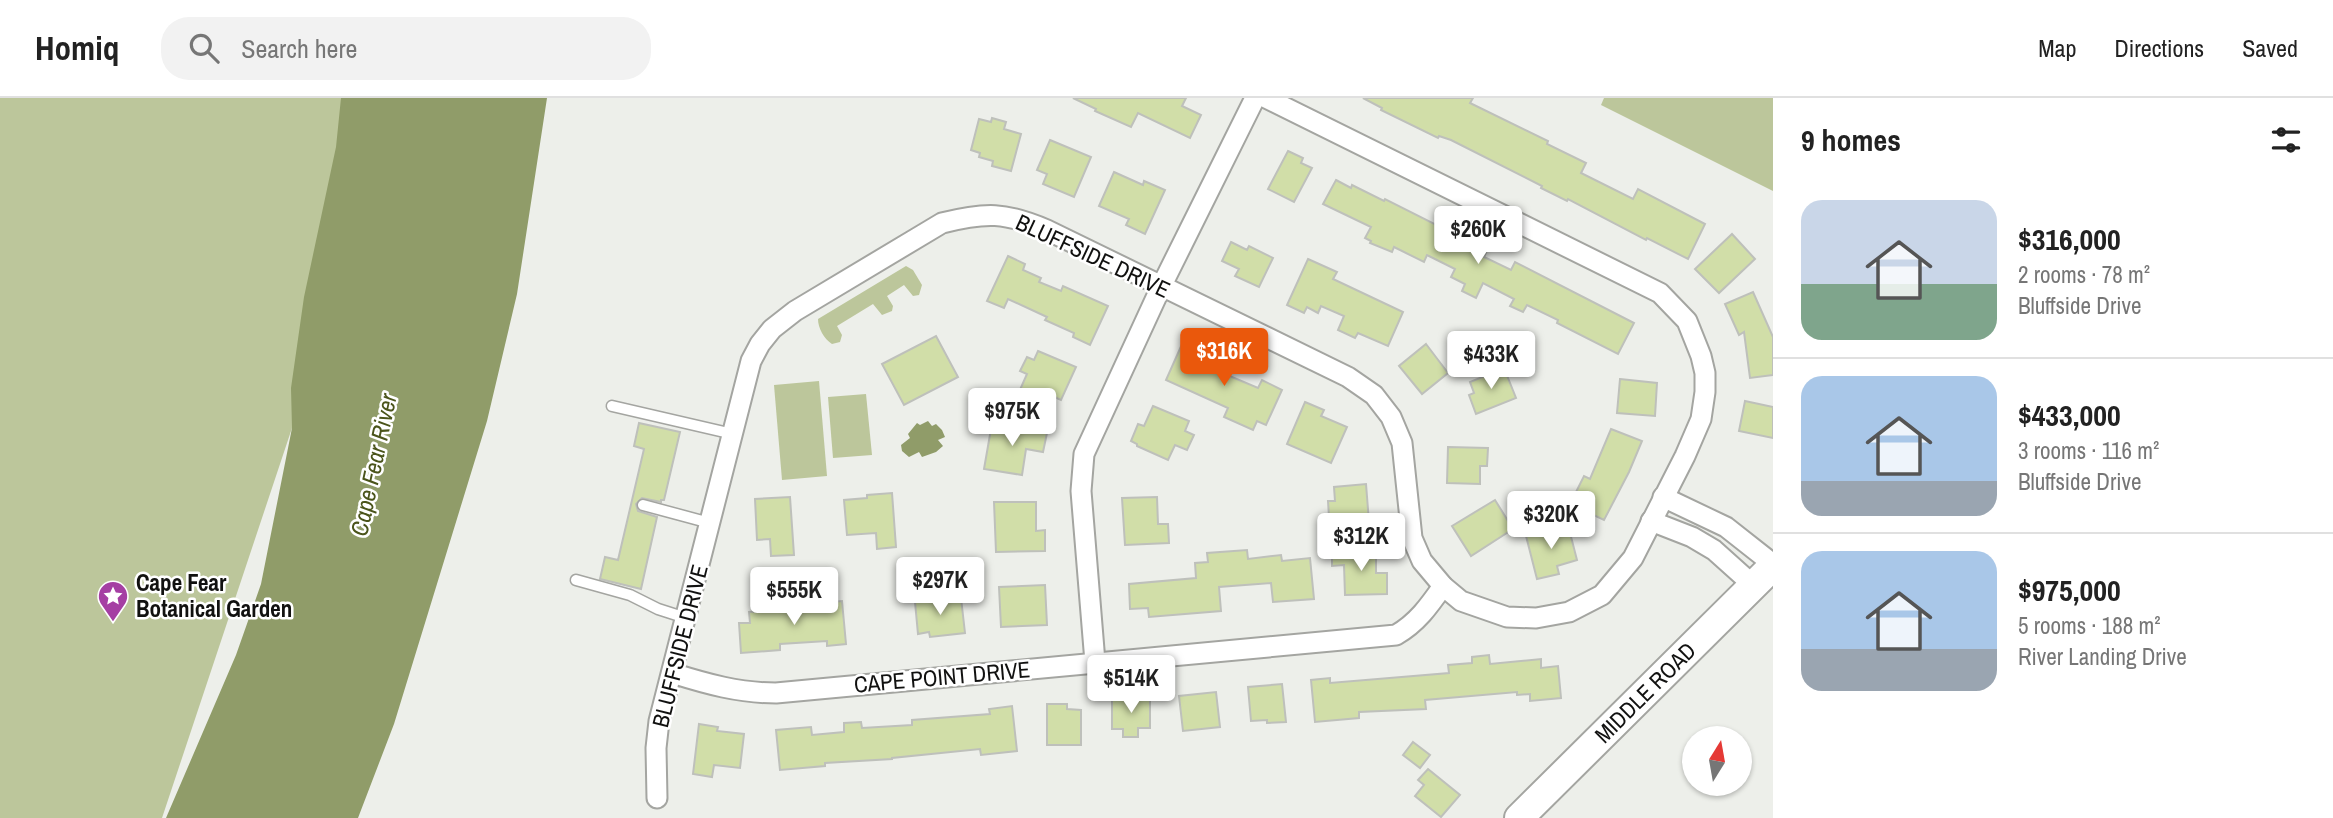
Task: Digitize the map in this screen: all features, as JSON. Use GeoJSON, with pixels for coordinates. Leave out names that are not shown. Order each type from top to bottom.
{"type":"FeatureCollection","features":[{"type":"Feature","properties":{"kind":"main road","name":"MIDDLE ROAD"},"geometry":{"type":"LineString","coordinates":[[1519,818],[1766,571]]}},
{"type":"Feature","properties":{"kind":"street"},"geometry":{"type":"LineString","coordinates":[[1095,662],[1081,491],[1084,454],[1161,287],[1255,98]]}},
{"type":"Feature","properties":{"kind":"street","name":"BLUFFSIDE DRIVE"},"geometry":{"type":"LineString","coordinates":[[657,798],[657,734],[751,361],[760,344],[772,329],[795,311],[942,223],[967,216],[995,214],[1018,218],[1348,377],[1374,395],[1391,417],[1402,443],[1412,538],[1422,561],[1443,586],[1461,601],[1507,617],[1536,618],[1569,612],[1602,595],[1633,558],[1701,419],[1705,373],[1687,320],[1660,293],[1266,98]]}},
{"type":"Feature","properties":{"kind":"street"},"geometry":{"type":"LineString","coordinates":[[1663,497],[1726,527],[1766,571]]}},
{"type":"Feature","properties":{"kind":"street"},"geometry":{"type":"LineString","coordinates":[[1651,521],[1766,571]]}},
{"type":"Feature","properties":{"kind":"street","name":"CAPE POINT DRIVE"},"geometry":{"type":"LineString","coordinates":[[672,673],[730,690],[752,693],[1396,635],[1424,612],[1443,586]]}},
{"type":"Feature","properties":{"kind":"lane"},"geometry":{"type":"LineString","coordinates":[[612,406],[733,433]]}},
{"type":"Feature","properties":{"kind":"lane"},"geometry":{"type":"LineString","coordinates":[[643,505],[710,523]]}},
{"type":"Feature","properties":{"kind":"lane"},"geometry":{"type":"LineString","coordinates":[[576,580],[630,595],[658,609],[686,618]]}},
{"type":"Feature","properties":{"kind":"shaded area","name":"Cape Fear Botanical Garden"},"geometry":{"type":"Polygon","coordinates":[[[0,98],[345,98],[292,428],[162,818],[0,818],[0,98]]]}},
{"type":"Feature","properties":{"kind":"shaded area"},"geometry":{"type":"Polygon","coordinates":[[[1604,98],[1773,98],[1773,191],[1601,105],[1604,98]]]}},
{"type":"Feature","properties":{"kind":"shaded area"},"geometry":{"type":"Polygon","coordinates":[[[906,266],[913,270],[922,285],[919,295],[913,296],[904,285],[887,296],[893,306],[892,311],[882,315],[873,304],[837,326],[842,335],[840,342],[832,344],[826,339],[820,330],[818,319],[906,266]]]}},
{"type":"Feature","properties":{"kind":"shaded area"},"geometry":{"type":"Polygon","coordinates":[[[819,381],[827,476],[782,480],[774,385],[819,381]]]}},
{"type":"Feature","properties":{"kind":"shaded area"},"geometry":{"type":"Polygon","coordinates":[[[866,394],[872,455],[833,458],[828,397],[866,394]]]}},
{"type":"Feature","properties":{"kind":"water","name":"Cape Fear River"},"geometry":{"type":"Polygon","coordinates":[[[341,98],[547,98],[517,294],[487,421],[394,724],[358,818],[166,818],[236,655],[261,584],[292,428],[291,388],[304,297],[336,147],[341,98]]]}},
{"type":"Feature","properties":{"kind":"water"},"geometry":{"type":"Polygon","coordinates":[[[928,421],[942,430],[945,437],[938,440],[943,446],[922,457],[919,452],[909,457],[902,451],[901,445],[910,438],[908,434],[917,423],[920,425],[928,421]]]}},
{"type":"Feature","properties":{"kind":"building"},"geometry":{"type":"Polygon","coordinates":[[[1073,98],[1186,98],[1182,106],[1201,115],[1190,138],[1138,113],[1131,127],[1073,98]]]}},
{"type":"Feature","properties":{"kind":"building"},"geometry":{"type":"Polygon","coordinates":[[[1363,98],[1473,98],[1470,103],[1586,163],[1581,173],[1633,199],[1638,189],[1705,224],[1688,259],[1541,188],[1542,186],[1451,140],[1439,136],[1438,138],[1381,110],[1382,108],[1363,98]]]}},
{"type":"Feature","properties":{"kind":"building"},"geometry":{"type":"Polygon","coordinates":[[[992,118],[1006,122],[1004,129],[1021,134],[1011,171],[992,166],[993,161],[979,157],[980,153],[971,150],[979,119],[991,122],[992,118]]]}},
{"type":"Feature","properties":{"kind":"building"},"geometry":{"type":"Polygon","coordinates":[[[1050,140],[1091,157],[1074,197],[1043,184],[1047,174],[1037,170],[1050,140]]]}},
{"type":"Feature","properties":{"kind":"building"},"geometry":{"type":"Polygon","coordinates":[[[1288,151],[1303,158],[1301,163],[1312,168],[1294,202],[1268,189],[1288,151]]]}},
{"type":"Feature","properties":{"kind":"building"},"geometry":{"type":"Polygon","coordinates":[[[1114,172],[1143,185],[1144,181],[1165,190],[1145,234],[1126,225],[1129,219],[1099,206],[1114,172]]]}},
{"type":"Feature","properties":{"kind":"building"},"geometry":{"type":"Polygon","coordinates":[[[1336,180],[1384,201],[1385,199],[1468,241],[1469,239],[1488,248],[1484,257],[1511,270],[1515,262],[1634,323],[1618,354],[1527,305],[1523,312],[1510,306],[1514,299],[1483,283],[1476,298],[1462,291],[1465,284],[1451,277],[1455,269],[1427,255],[1424,262],[1394,247],[1392,252],[1370,243],[1371,241],[1365,238],[1371,227],[1323,204],[1336,180]]]}},
{"type":"Feature","properties":{"kind":"building"},"geometry":{"type":"Polygon","coordinates":[[[1732,234],[1755,259],[1719,293],[1695,269],[1732,234]]]}},
{"type":"Feature","properties":{"kind":"building"},"geometry":{"type":"Polygon","coordinates":[[[1231,242],[1247,250],[1249,246],[1273,258],[1259,287],[1235,276],[1239,269],[1222,261],[1231,242]]]}},
{"type":"Feature","properties":{"kind":"building"},"geometry":{"type":"Polygon","coordinates":[[[1008,256],[1025,264],[1023,270],[1041,278],[1039,282],[1061,291],[1063,286],[1108,306],[1090,345],[1073,337],[1074,333],[1045,320],[1047,317],[1008,299],[1004,308],[987,301],[1008,256]]]}},
{"type":"Feature","properties":{"kind":"building"},"geometry":{"type":"Polygon","coordinates":[[[1308,259],[1337,272],[1333,279],[1403,312],[1388,346],[1358,333],[1355,338],[1338,330],[1344,316],[1321,306],[1318,313],[1307,307],[1304,313],[1287,305],[1308,259]]]}},
{"type":"Feature","properties":{"kind":"building"},"geometry":{"type":"Polygon","coordinates":[[[1753,292],[1773,337],[1773,375],[1750,378],[1744,332],[1739,335],[1725,304],[1753,292]]]}},
{"type":"Feature","properties":{"kind":"building"},"geometry":{"type":"Polygon","coordinates":[[[936,336],[958,377],[904,405],[882,364],[936,336]]]}},
{"type":"Feature","properties":{"kind":"building"},"geometry":{"type":"Polygon","coordinates":[[[1182,344],[1224,363],[1220,372],[1258,388],[1262,380],[1282,390],[1266,425],[1257,421],[1253,430],[1224,417],[1228,408],[1166,380],[1182,344]]]}},
{"type":"Feature","properties":{"kind":"building"},"geometry":{"type":"Polygon","coordinates":[[[1426,344],[1448,373],[1422,394],[1399,366],[1426,344]]]}},
{"type":"Feature","properties":{"kind":"building"},"geometry":{"type":"Polygon","coordinates":[[[1038,351],[1076,367],[1061,400],[1052,396],[1048,405],[1019,392],[1027,374],[1020,371],[1027,357],[1034,360],[1038,351]]]}},
{"type":"Feature","properties":{"kind":"building"},"geometry":{"type":"Polygon","coordinates":[[[1504,368],[1516,398],[1476,414],[1469,395],[1474,393],[1470,382],[1504,368]]]}},
{"type":"Feature","properties":{"kind":"building"},"geometry":{"type":"Polygon","coordinates":[[[1620,379],[1657,383],[1655,416],[1617,413],[1620,379]]]}},
{"type":"Feature","properties":{"kind":"building"},"geometry":{"type":"Polygon","coordinates":[[[1745,401],[1773,407],[1773,438],[1739,431],[1745,401]]]}},
{"type":"Feature","properties":{"kind":"building"},"geometry":{"type":"Polygon","coordinates":[[[1305,402],[1324,410],[1321,416],[1347,427],[1331,463],[1287,444],[1305,402]]]}},
{"type":"Feature","properties":{"kind":"building"},"geometry":{"type":"Polygon","coordinates":[[[1153,406],[1189,421],[1185,431],[1194,435],[1187,450],[1175,445],[1168,460],[1131,441],[1138,424],[1144,426],[1153,406]]]}},
{"type":"Feature","properties":{"kind":"building"},"geometry":{"type":"Polygon","coordinates":[[[639,423],[680,432],[664,500],[661,502],[642,498],[636,504],[638,511],[657,517],[641,589],[600,579],[605,557],[618,560],[644,449],[634,446],[639,423]]]}},
{"type":"Feature","properties":{"kind":"building"},"geometry":{"type":"Polygon","coordinates":[[[1002,423],[1047,433],[1043,452],[1026,449],[1022,475],[984,469],[991,429],[1001,431],[1002,423]]]}},
{"type":"Feature","properties":{"kind":"building"},"geometry":{"type":"Polygon","coordinates":[[[1611,429],[1642,441],[1604,520],[1570,504],[1584,476],[1590,479],[1611,429]]]}},
{"type":"Feature","properties":{"kind":"building"},"geometry":{"type":"Polygon","coordinates":[[[1448,447],[1488,448],[1487,466],[1480,466],[1480,484],[1447,483],[1448,447]]]}},
{"type":"Feature","properties":{"kind":"building"},"geometry":{"type":"Polygon","coordinates":[[[1366,484],[1369,522],[1339,525],[1339,516],[1329,517],[1328,501],[1335,501],[1334,487],[1366,484]]]}},
{"type":"Feature","properties":{"kind":"building"},"geometry":{"type":"Polygon","coordinates":[[[892,493],[896,547],[877,549],[876,533],[847,535],[844,500],[892,493]]]}},
{"type":"Feature","properties":{"kind":"building"},"geometry":{"type":"Polygon","coordinates":[[[790,497],[794,555],[771,556],[770,539],[757,540],[755,499],[790,497]]]}},
{"type":"Feature","properties":{"kind":"building"},"geometry":{"type":"Polygon","coordinates":[[[1157,497],[1158,524],[1168,524],[1169,543],[1125,545],[1122,498],[1157,497]]]}},
{"type":"Feature","properties":{"kind":"building"},"geometry":{"type":"Polygon","coordinates":[[[1495,500],[1513,529],[1471,556],[1452,526],[1495,500]]]}},
{"type":"Feature","properties":{"kind":"building"},"geometry":{"type":"Polygon","coordinates":[[[994,502],[1036,502],[1036,531],[1045,530],[1045,551],[996,552],[994,502]]]}},
{"type":"Feature","properties":{"kind":"building"},"geometry":{"type":"Polygon","coordinates":[[[1568,525],[1577,560],[1557,566],[1559,574],[1537,579],[1526,536],[1568,525]]]}},
{"type":"Feature","properties":{"kind":"building"},"geometry":{"type":"Polygon","coordinates":[[[1247,550],[1248,559],[1281,555],[1282,561],[1310,558],[1314,599],[1273,602],[1271,583],[1219,587],[1221,611],[1149,617],[1148,608],[1130,609],[1129,584],[1196,578],[1195,563],[1208,562],[1207,553],[1247,550]]]}},
{"type":"Feature","properties":{"kind":"building"},"geometry":{"type":"Polygon","coordinates":[[[1376,551],[1376,573],[1387,573],[1387,594],[1345,595],[1344,565],[1332,566],[1332,552],[1376,551]]]}},
{"type":"Feature","properties":{"kind":"building"},"geometry":{"type":"Polygon","coordinates":[[[1045,585],[1047,625],[1001,627],[999,587],[1045,585]]]}},
{"type":"Feature","properties":{"kind":"building"},"geometry":{"type":"Polygon","coordinates":[[[961,598],[965,633],[930,637],[929,632],[918,634],[915,602],[961,598]]]}},
{"type":"Feature","properties":{"kind":"building"},"geometry":{"type":"Polygon","coordinates":[[[842,601],[846,644],[827,646],[827,641],[780,644],[780,650],[741,653],[739,623],[750,623],[749,612],[795,609],[794,605],[842,601]]]}},
{"type":"Feature","properties":{"kind":"building"},"geometry":{"type":"Polygon","coordinates":[[[1489,655],[1490,664],[1541,659],[1541,668],[1558,666],[1561,698],[1530,701],[1530,694],[1517,695],[1517,692],[1425,700],[1426,709],[1359,712],[1359,718],[1315,722],[1311,680],[1330,678],[1330,683],[1449,673],[1448,665],[1472,663],[1472,657],[1489,655]]]}},
{"type":"Feature","properties":{"kind":"building"},"geometry":{"type":"Polygon","coordinates":[[[1282,684],[1286,722],[1251,721],[1248,687],[1282,684]]]}},
{"type":"Feature","properties":{"kind":"building"},"geometry":{"type":"Polygon","coordinates":[[[1216,692],[1220,727],[1183,731],[1179,696],[1216,692]]]}},
{"type":"Feature","properties":{"kind":"building"},"geometry":{"type":"Polygon","coordinates":[[[1112,698],[1150,698],[1150,728],[1138,728],[1138,737],[1123,737],[1123,729],[1112,729],[1112,698]]]}},
{"type":"Feature","properties":{"kind":"building"},"geometry":{"type":"Polygon","coordinates":[[[1047,704],[1067,704],[1067,709],[1081,710],[1081,745],[1047,745],[1047,704]]]}},
{"type":"Feature","properties":{"kind":"building"},"geometry":{"type":"Polygon","coordinates":[[[1012,706],[1017,751],[981,755],[980,749],[825,763],[825,766],[780,770],[776,730],[811,727],[812,735],[844,732],[844,723],[861,722],[862,728],[912,725],[912,720],[990,714],[989,709],[1012,706]]]}},
{"type":"Feature","properties":{"kind":"building"},"geometry":{"type":"Polygon","coordinates":[[[699,724],[718,727],[717,731],[744,734],[740,768],[714,765],[712,777],[693,774],[699,724]]]}},
{"type":"Feature","properties":{"kind":"building"},"geometry":{"type":"Polygon","coordinates":[[[1413,742],[1430,755],[1420,768],[1403,755],[1413,742]]]}},
{"type":"Feature","properties":{"kind":"building"},"geometry":{"type":"Polygon","coordinates":[[[1428,769],[1460,795],[1441,817],[1415,796],[1424,785],[1418,780],[1428,769]]]}},
{"type":"Feature","properties":{"kind":"place","name":"Cape Fear Botanical Garden"},"geometry":{"type":"Point","coordinates":[113,623]}}]}
